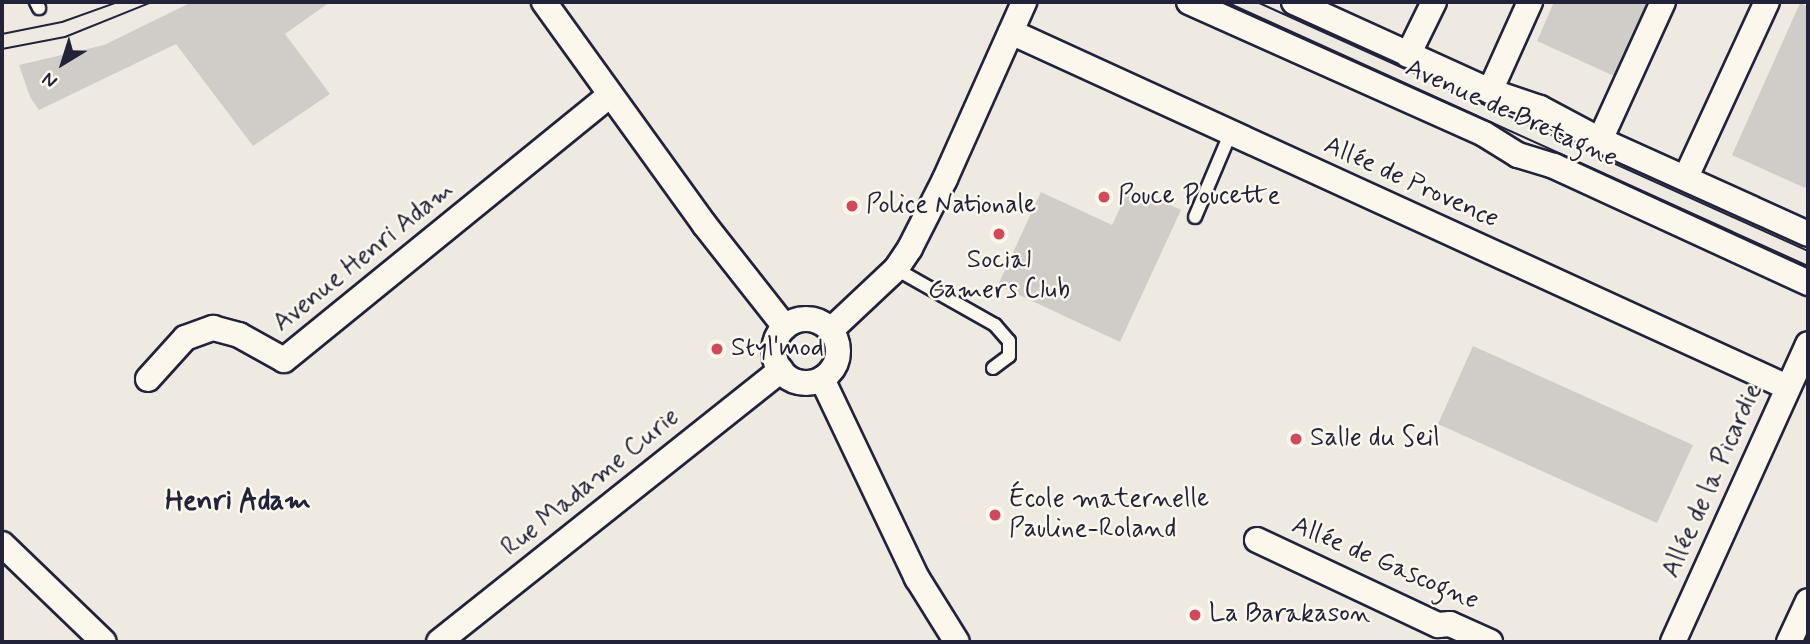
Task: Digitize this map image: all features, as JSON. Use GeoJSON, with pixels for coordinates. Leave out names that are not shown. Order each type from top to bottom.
{"type":"FeatureCollection","features":[{"type":"Feature","properties":{"kind":"street"},"geometry":{"type":"LineString","coordinates":[[544,2],[609,96],[733,263],[785,327]]}},
{"type":"Feature","properties":{"kind":"street"},"geometry":{"type":"LineString","coordinates":[[831,330],[896,269],[933,204],[1024,2]]}},
{"type":"Feature","properties":{"kind":"street","name":"Avenue de Bretagne"},"geometry":{"type":"LineString","coordinates":[[1189,2],[1449,118],[1518,155],[1554,166],[1808,283]]}},
{"type":"Feature","properties":{"kind":"street","name":"Avenue de Bretagne"},"geometry":{"type":"LineString","coordinates":[[1294,2],[1490,92],[1541,108],[1600,140],[1808,234]]}},
{"type":"Feature","properties":{"kind":"street"},"geometry":{"type":"LineString","coordinates":[[1408,55],[1434,2]]}},
{"type":"Feature","properties":{"kind":"street"},"geometry":{"type":"LineString","coordinates":[[1490,92],[1530,2]]}},
{"type":"Feature","properties":{"kind":"street"},"geometry":{"type":"LineString","coordinates":[[1600,140],[1663,2]]}},
{"type":"Feature","properties":{"kind":"street"},"geometry":{"type":"LineString","coordinates":[[1686,177],[1767,2]]}},
{"type":"Feature","properties":{"kind":"street","name":"Allée de Provence"},"geometry":{"type":"LineString","coordinates":[[1011,32],[1787,387]]}},
{"type":"Feature","properties":{"kind":"street","name":"Avenue Henri Adam"},"geometry":{"type":"LineString","coordinates":[[148,379],[185,338],[213,328],[240,335],[284,360],[609,96]]}},
{"type":"Feature","properties":{"kind":"street"},"geometry":{"type":"LineString","coordinates":[[813,320],[831,330],[839,346],[838,356],[830,373],[822,379],[796,381],[781,370],[774,352],[775,343],[785,327],[794,321],[813,320]]}},
{"type":"Feature","properties":{"kind":"street","name":"Allée de la Picardie"},"geometry":{"type":"LineString","coordinates":[[1673,642],[1808,344]]}},
{"type":"Feature","properties":{"kind":"street","name":"Rue Madame Curie"},"geometry":{"type":"LineString","coordinates":[[439,642],[781,370]]}},
{"type":"Feature","properties":{"kind":"street"},"geometry":{"type":"LineString","coordinates":[[822,379],[911,566],[957,642]]}},
{"type":"Feature","properties":{"kind":"street","name":"Allée de Gascogne"},"geometry":{"type":"LineString","coordinates":[[1256,540],[1432,634],[1450,624],[1490,642]]}},
{"type":"Feature","properties":{"kind":"street"},"geometry":{"type":"LineString","coordinates":[[2,544],[104,642]]}},
{"type":"Feature","properties":{"kind":"street"},"geometry":{"type":"LineString","coordinates":[[1789,642],[1807,606]]}},
{"type":"Feature","properties":{"kind":"lane"},"geometry":{"type":"LineString","coordinates":[[1195,217],[1230,134]]}},
{"type":"Feature","properties":{"kind":"lane"},"geometry":{"type":"LineString","coordinates":[[896,269],[995,325],[1009,341],[1009,356],[993,368]]}},
{"type":"Feature","properties":{"kind":"shaded area"},"geometry":{"type":"Polygon","coordinates":[[[192,2],[330,2],[285,34],[330,94],[253,146],[176,44],[39,110],[30,97],[19,65],[104,45],[192,2]]]}},
{"type":"Feature","properties":{"kind":"shaded area"},"geometry":{"type":"Polygon","coordinates":[[[1554,2],[1648,2],[1614,76],[1537,41],[1554,2]]]}},
{"type":"Feature","properties":{"kind":"shaded area"},"geometry":{"type":"Polygon","coordinates":[[[1800,3],[1808,7],[1808,182],[1805,188],[1732,155],[1800,3]]]}},
{"type":"Feature","properties":{"kind":"shaded area"},"geometry":{"type":"Polygon","coordinates":[[[1130,187],[1181,210],[1120,342],[998,285],[1041,192],[1112,225],[1130,187]]]}},
{"type":"Feature","properties":{"kind":"shaded area"},"geometry":{"type":"Polygon","coordinates":[[[1473,346],[1693,445],[1657,523],[1438,424],[1473,346]]]}},
{"type":"Feature","properties":{"kind":"tram line"},"geometry":{"type":"LineString","coordinates":[[2,34],[62,22],[118,2]]}},
{"type":"Feature","properties":{"kind":"tram line"},"geometry":{"type":"LineString","coordinates":[[2,49],[65,37],[152,2]]}},
{"type":"Feature","properties":{"kind":"tram line"},"geometry":{"type":"LineString","coordinates":[[1226,2],[1808,266]]}},
{"type":"Feature","properties":{"kind":"tram line"},"geometry":{"type":"LineString","coordinates":[[1257,2],[1808,251]]}},
{"type":"Feature","properties":{"kind":"place","name":"Pouce Poucette"},"geometry":{"type":"Point","coordinates":[1104,197]}},
{"type":"Feature","properties":{"kind":"place","name":"Police Nationale"},"geometry":{"type":"Point","coordinates":[852,206]}},
{"type":"Feature","properties":{"kind":"place","name":"Social Gamers Club"},"geometry":{"type":"Point","coordinates":[999,234]}},
{"type":"Feature","properties":{"kind":"place","name":"Styl'mod"},"geometry":{"type":"Point","coordinates":[717,349]}},
{"type":"Feature","properties":{"kind":"place","name":"Salle du Seil"},"geometry":{"type":"Point","coordinates":[1296,439]}},
{"type":"Feature","properties":{"kind":"place","name":"École maternelle Pauline-Roland"},"geometry":{"type":"Point","coordinates":[995,515]}},
{"type":"Feature","properties":{"kind":"place","name":"La Barakason"},"geometry":{"type":"Point","coordinates":[1195,615]}},
{"type":"Feature","properties":{"kind":"district","name":"Henri Adam"},"geometry":{"type":"Point","coordinates":[238,502]}}]}
